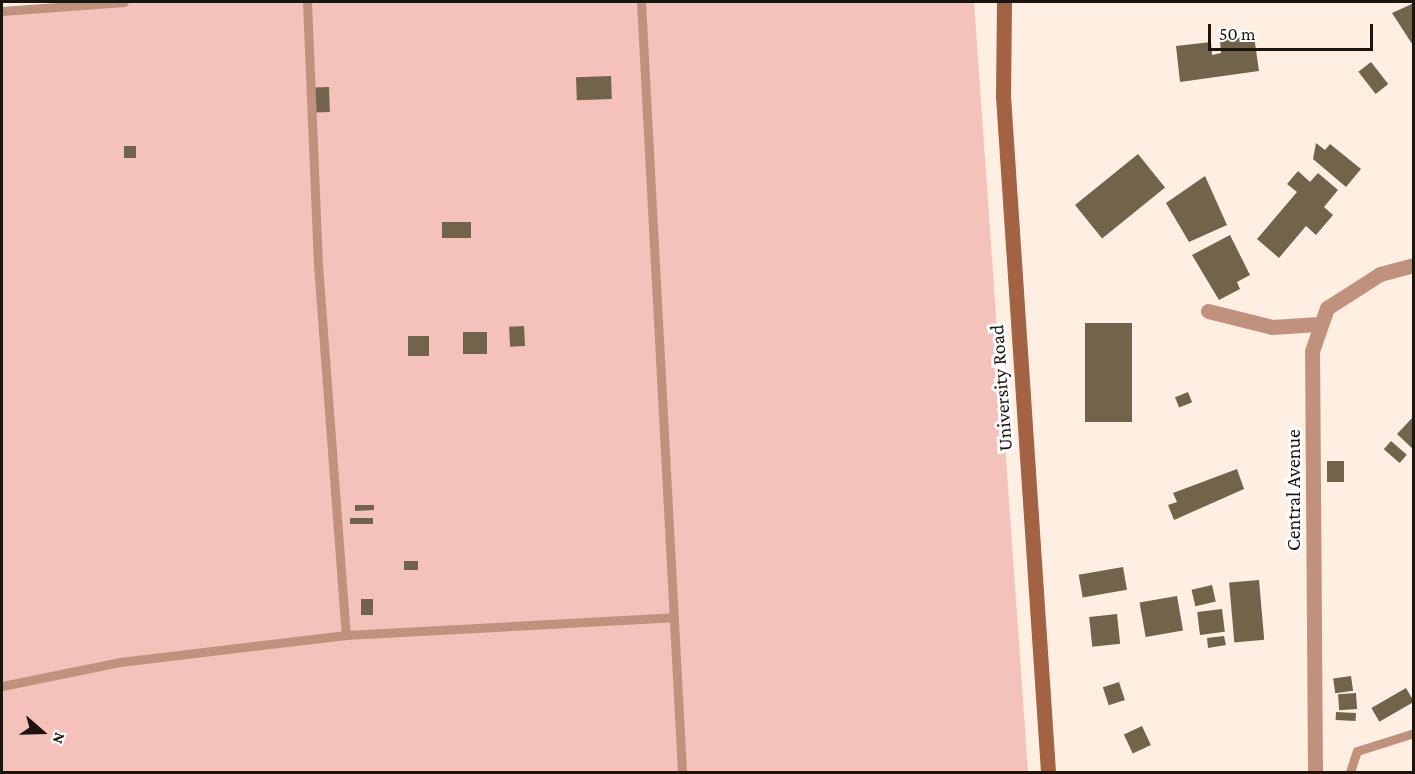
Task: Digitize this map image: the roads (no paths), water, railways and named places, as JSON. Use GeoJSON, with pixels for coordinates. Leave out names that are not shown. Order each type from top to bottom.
{"type":"FeatureCollection","features":[{"type":"Feature","properties":{"kind":"main road","name":"University Road"},"geometry":{"type":"LineString","coordinates":[[1004,2],[1003,96],[1048,772]]}},
{"type":"Feature","properties":{"kind":"street","name":"Central Avenue"},"geometry":{"type":"LineString","coordinates":[[1315,772],[1312,351],[1318,324],[1341,297],[1380,274],[1413,265]]}},
{"type":"Feature","properties":{"kind":"street"},"geometry":{"type":"LineString","coordinates":[[1208,311],[1272,327],[1318,324]]}},
{"type":"Feature","properties":{"kind":"lane"},"geometry":{"type":"LineString","coordinates":[[2,11],[124,2]]}},
{"type":"Feature","properties":{"kind":"lane"},"geometry":{"type":"LineString","coordinates":[[307,2],[319,288],[346,635]]}},
{"type":"Feature","properties":{"kind":"lane"},"geometry":{"type":"LineString","coordinates":[[641,2],[682,772]]}},
{"type":"Feature","properties":{"kind":"lane"},"geometry":{"type":"LineString","coordinates":[[2,686],[120,662],[346,635],[674,617]]}},
{"type":"Feature","properties":{"kind":"lane"},"geometry":{"type":"LineString","coordinates":[[1350,772],[1357,751],[1413,733]]}}]}
